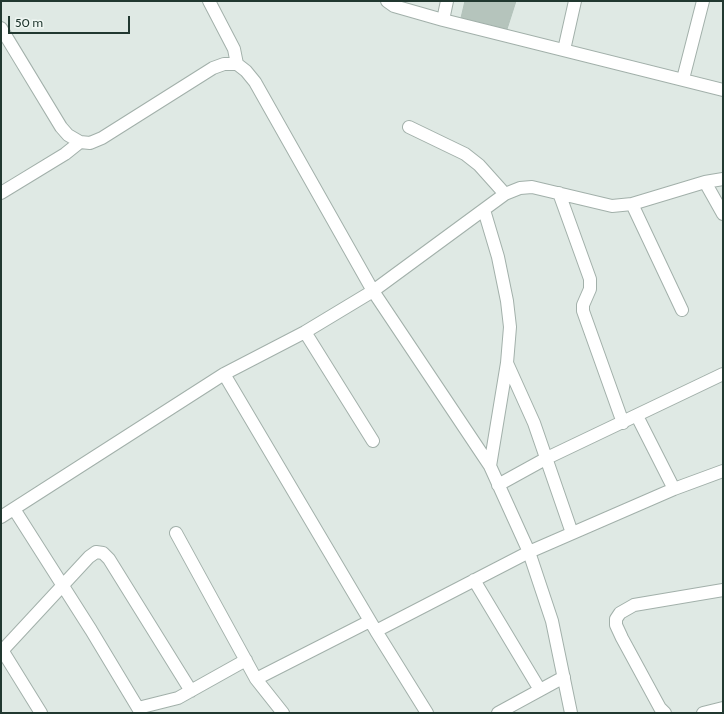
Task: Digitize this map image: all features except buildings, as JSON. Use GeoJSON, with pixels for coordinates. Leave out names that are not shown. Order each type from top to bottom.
{"type":"FeatureCollection","features":[{"type":"Feature","properties":{"kind":"street"},"geometry":{"type":"LineString","coordinates":[[209,1],[234,49],[237,64]]}},
{"type":"Feature","properties":{"kind":"street"},"geometry":{"type":"LineString","coordinates":[[386,1],[394,6],[443,20],[723,90]]}},
{"type":"Feature","properties":{"kind":"street"},"geometry":{"type":"LineString","coordinates":[[443,20],[447,1]]}},
{"type":"Feature","properties":{"kind":"street"},"geometry":{"type":"LineString","coordinates":[[564,50],[575,1]]}},
{"type":"Feature","properties":{"kind":"street"},"geometry":{"type":"LineString","coordinates":[[683,79],[702,1]]}},
{"type":"Feature","properties":{"kind":"street"},"geometry":{"type":"LineString","coordinates":[[1,28],[61,127],[68,135],[80,142],[90,143],[102,138],[213,68],[224,64],[237,64],[246,71],[255,82],[373,291],[490,466],[529,552],[552,621],[571,713]]}},
{"type":"Feature","properties":{"kind":"street"},"geometry":{"type":"LineString","coordinates":[[409,127],[465,154],[479,165],[505,194]]}},
{"type":"Feature","properties":{"kind":"street"},"geometry":{"type":"LineString","coordinates":[[1,193],[65,154],[80,142]]}},
{"type":"Feature","properties":{"kind":"street"},"geometry":{"type":"LineString","coordinates":[[1,517],[224,374],[305,332],[373,291],[505,194],[520,188],[532,187],[612,206],[632,204],[705,182],[723,179]]}},
{"type":"Feature","properties":{"kind":"street"},"geometry":{"type":"LineString","coordinates":[[705,182],[723,214]]}},
{"type":"Feature","properties":{"kind":"street"},"geometry":{"type":"LineString","coordinates":[[559,193],[590,279],[590,289],[582,306],[582,311],[623,423]]}},
{"type":"Feature","properties":{"kind":"street"},"geometry":{"type":"LineString","coordinates":[[632,204],[682,310]]}},
{"type":"Feature","properties":{"kind":"street"},"geometry":{"type":"LineString","coordinates":[[484,210],[498,257],[507,301],[510,327],[507,363],[490,466]]}},
{"type":"Feature","properties":{"kind":"street"},"geometry":{"type":"LineString","coordinates":[[305,332],[373,441]]}},
{"type":"Feature","properties":{"kind":"street"},"geometry":{"type":"LineString","coordinates":[[507,363],[524,398],[547,458],[572,533]]}},
{"type":"Feature","properties":{"kind":"street"},"geometry":{"type":"LineString","coordinates":[[224,374],[373,626],[427,713]]}},
{"type":"Feature","properties":{"kind":"street"},"geometry":{"type":"LineString","coordinates":[[498,484],[547,458],[723,374]]}},
{"type":"Feature","properties":{"kind":"street"},"geometry":{"type":"LineString","coordinates":[[637,416],[674,489]]}},
{"type":"Feature","properties":{"kind":"street"},"geometry":{"type":"LineString","coordinates":[[256,680],[474,580],[529,552],[674,489],[723,471]]}},
{"type":"Feature","properties":{"kind":"street"},"geometry":{"type":"LineString","coordinates":[[14,508],[139,710],[163,703],[191,690],[246,660]]}},
{"type":"Feature","properties":{"kind":"street"},"geometry":{"type":"LineString","coordinates":[[176,533],[256,680],[283,713]]}},
{"type":"Feature","properties":{"kind":"street"},"geometry":{"type":"LineString","coordinates":[[41,713],[2,651],[89,556],[96,552],[103,553],[109,559],[191,690]]}},
{"type":"Feature","properties":{"kind":"street"},"geometry":{"type":"LineString","coordinates":[[474,580],[540,690]]}},
{"type":"Feature","properties":{"kind":"street"},"geometry":{"type":"LineString","coordinates":[[665,713],[660,708],[622,638],[616,625],[616,618],[620,613],[634,605],[723,590]]}},
{"type":"Feature","properties":{"kind":"street"},"geometry":{"type":"LineString","coordinates":[[498,713],[564,677]]}},
{"type":"Feature","properties":{"kind":"street"},"geometry":{"type":"LineString","coordinates":[[703,713],[723,708]]}}]}
